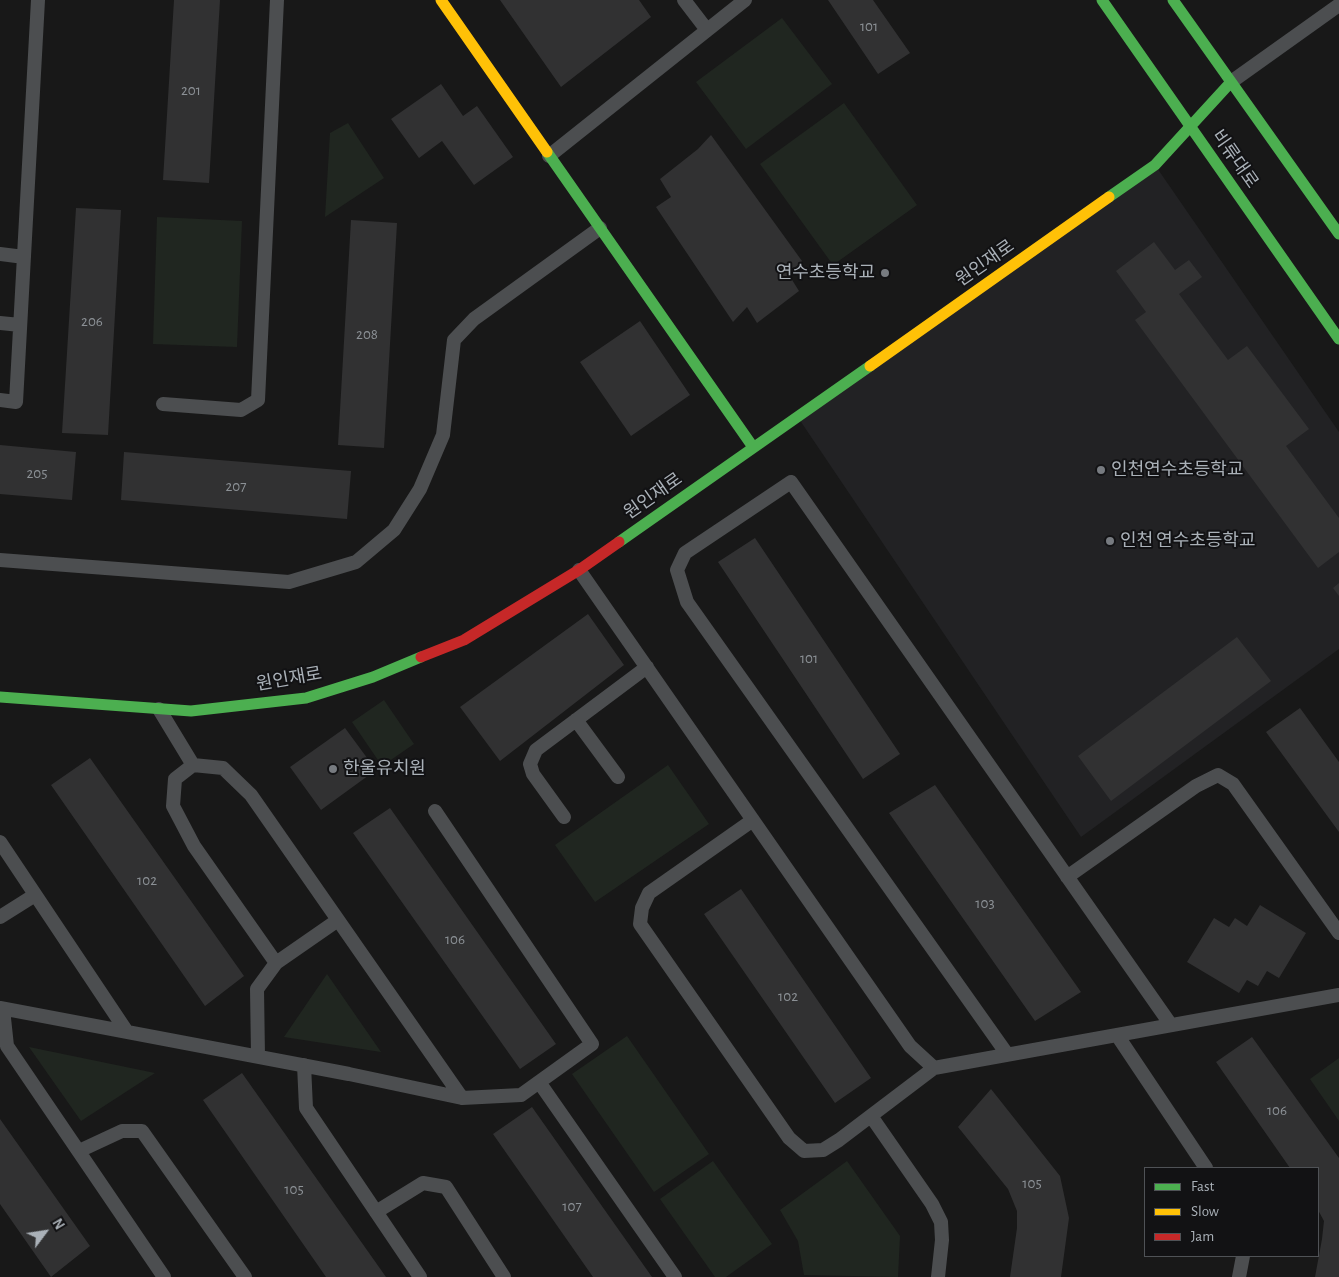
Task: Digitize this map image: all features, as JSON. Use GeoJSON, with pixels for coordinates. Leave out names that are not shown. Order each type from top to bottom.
{"type":"FeatureCollection","features":[{"type":"Feature","properties":{"kind":"main road"},"geometry":{"type":"LineString","coordinates":[[441,0],[753,447]]}},
{"type":"Feature","properties":{"kind":"main road","name":"비류대로"},"geometry":{"type":"LineString","coordinates":[[1102,0],[1339,339]]}},
{"type":"Feature","properties":{"kind":"main road"},"geometry":{"type":"LineString","coordinates":[[1173,0],[1339,234]]}},
{"type":"Feature","properties":{"kind":"main road","name":"원인재로"},"geometry":{"type":"LineString","coordinates":[[0,697],[191,711],[306,698],[373,677],[464,640],[579,570],[1155,165],[1231,82]]}},
{"type":"Feature","properties":{"kind":"lane"},"geometry":{"type":"LineString","coordinates":[[0,400],[16,402],[38,0]]}},
{"type":"Feature","properties":{"kind":"lane"},"geometry":{"type":"LineString","coordinates":[[162,404],[241,410],[258,400],[277,0]]}},
{"type":"Feature","properties":{"kind":"lane"},"geometry":{"type":"LineString","coordinates":[[684,0],[707,30]]}},
{"type":"Feature","properties":{"kind":"lane"},"geometry":{"type":"LineString","coordinates":[[549,156],[745,0]]}},
{"type":"Feature","properties":{"kind":"lane"},"geometry":{"type":"LineString","coordinates":[[1231,82],[1339,6]]}},
{"type":"Feature","properties":{"kind":"lane"},"geometry":{"type":"LineString","coordinates":[[0,560],[289,582],[356,562],[394,530],[420,489],[442,435],[454,340],[474,319],[600,228]]}},
{"type":"Feature","properties":{"kind":"lane"},"geometry":{"type":"LineString","coordinates":[[0,254],[24,257]]}},
{"type":"Feature","properties":{"kind":"lane"},"geometry":{"type":"LineString","coordinates":[[0,323],[20,325]]}},
{"type":"Feature","properties":{"kind":"lane"},"geometry":{"type":"LineString","coordinates":[[1007,1054],[687,602],[677,570],[685,553],[791,482],[1171,1025]]}},
{"type":"Feature","properties":{"kind":"lane"},"geometry":{"type":"LineString","coordinates":[[579,570],[910,1046],[934,1068]]}},
{"type":"Feature","properties":{"kind":"lane"},"geometry":{"type":"LineString","coordinates":[[564,817],[533,774],[530,764],[536,750],[647,668]]}},
{"type":"Feature","properties":{"kind":"lane"},"geometry":{"type":"LineString","coordinates":[[159,709],[193,765]]}},
{"type":"Feature","properties":{"kind":"lane"},"geometry":{"type":"LineString","coordinates":[[576,720],[618,777]]}},
{"type":"Feature","properties":{"kind":"lane"},"geometry":{"type":"LineString","coordinates":[[276,963],[194,846],[173,806],[174,779],[193,765],[223,768],[251,795],[462,1098]]}},
{"type":"Feature","properties":{"kind":"lane"},"geometry":{"type":"LineString","coordinates":[[1067,877],[1196,786],[1218,775],[1233,784],[1339,933]]}},
{"type":"Feature","properties":{"kind":"lane"},"geometry":{"type":"LineString","coordinates":[[164,1277],[7,1046],[1,1008],[258,1056],[462,1098],[521,1095],[592,1044],[435,811]]}},
{"type":"Feature","properties":{"kind":"lane"},"geometry":{"type":"LineString","coordinates":[[752,820],[649,893],[642,908],[640,924],[789,1138],[804,1151],[823,1150],[840,1140],[934,1068],[1339,995]]}},
{"type":"Feature","properties":{"kind":"lane"},"geometry":{"type":"LineString","coordinates":[[0,842],[127,1032]]}},
{"type":"Feature","properties":{"kind":"lane"},"geometry":{"type":"LineString","coordinates":[[0,917],[35,895]]}},
{"type":"Feature","properties":{"kind":"lane"},"geometry":{"type":"LineString","coordinates":[[258,1056],[257,989],[276,963],[338,920]]}},
{"type":"Feature","properties":{"kind":"lane"},"geometry":{"type":"LineString","coordinates":[[1117,1035],[1205,1167]]}},
{"type":"Feature","properties":{"kind":"lane"},"geometry":{"type":"LineString","coordinates":[[304,1065],[306,1108],[420,1277]]}},
{"type":"Feature","properties":{"kind":"lane"},"geometry":{"type":"LineString","coordinates":[[539,1082],[675,1277]]}},
{"type":"Feature","properties":{"kind":"lane"},"geometry":{"type":"LineString","coordinates":[[871,1116],[932,1204],[941,1222],[942,1240],[938,1277]]}},
{"type":"Feature","properties":{"kind":"lane"},"geometry":{"type":"LineString","coordinates":[[79,1151],[122,1131],[142,1131],[245,1277]]}},
{"type":"Feature","properties":{"kind":"lane"},"geometry":{"type":"LineString","coordinates":[[376,1212],[423,1183],[446,1187],[504,1277]]}},
{"type":"Feature","properties":{"kind":"lane"},"geometry":{"type":"LineString","coordinates":[[1239,1277],[1243,1257]]}},
{"type":"Feature","properties":{"kind":"shaded area"},"geometry":{"type":"Polygon","coordinates":[[[782,18],[832,84],[746,149],[696,82],[782,18]]]}},
{"type":"Feature","properties":{"kind":"shaded area"},"geometry":{"type":"Polygon","coordinates":[[[844,103],[917,205],[833,265],[760,164],[844,103]]]}},
{"type":"Feature","properties":{"kind":"shaded area"},"geometry":{"type":"Polygon","coordinates":[[[348,123],[384,178],[325,217],[330,133],[348,123]]]}},
{"type":"Feature","properties":{"kind":"shaded area","name":"인천 연수초등학교"},"geometry":{"type":"Polygon","coordinates":[[[1155,165],[1339,432],[1339,649],[1081,837],[797,416],[1155,165]]]}},
{"type":"Feature","properties":{"kind":"shaded area"},"geometry":{"type":"Polygon","coordinates":[[[157,217],[242,221],[237,347],[153,344],[157,217]]]}},
{"type":"Feature","properties":{"kind":"shaded area"},"geometry":{"type":"Polygon","coordinates":[[[384,700],[414,744],[382,766],[352,722],[384,700]]]}},
{"type":"Feature","properties":{"kind":"shaded area"},"geometry":{"type":"Polygon","coordinates":[[[668,765],[709,824],[595,902],[555,845],[668,765]]]}},
{"type":"Feature","properties":{"kind":"shaded area"},"geometry":{"type":"Polygon","coordinates":[[[327,974],[381,1052],[284,1037],[327,974]]]}},
{"type":"Feature","properties":{"kind":"shaded area"},"geometry":{"type":"Polygon","coordinates":[[[627,1036],[709,1154],[654,1192],[572,1074],[627,1036]]]}},
{"type":"Feature","properties":{"kind":"shaded area"},"geometry":{"type":"Polygon","coordinates":[[[29,1047],[155,1073],[81,1121],[29,1047]]]}},
{"type":"Feature","properties":{"kind":"shaded area"},"geometry":{"type":"Polygon","coordinates":[[[1339,1058],[1339,1121],[1310,1079],[1339,1058]]]}},
{"type":"Feature","properties":{"kind":"shaded area"},"geometry":{"type":"Polygon","coordinates":[[[713,1161],[772,1244],[726,1277],[715,1277],[660,1199],[713,1161]]]}},
{"type":"Feature","properties":{"kind":"shaded area"},"geometry":{"type":"Polygon","coordinates":[[[847,1161],[900,1236],[898,1277],[804,1275],[798,1241],[780,1210],[847,1161]]]}},
{"type":"Feature","properties":{"kind":"building"},"geometry":{"type":"Polygon","coordinates":[[[174,0],[220,0],[209,183],[163,180],[174,0]]]}},
{"type":"Feature","properties":{"kind":"building"},"geometry":{"type":"Polygon","coordinates":[[[500,0],[639,0],[651,17],[561,87],[500,0]]]}},
{"type":"Feature","properties":{"kind":"building"},"geometry":{"type":"Polygon","coordinates":[[[828,0],[873,0],[910,53],[878,74],[828,0]]]}},
{"type":"Feature","properties":{"kind":"building"},"geometry":{"type":"Polygon","coordinates":[[[441,84],[463,116],[477,106],[513,157],[474,185],[442,141],[419,158],[391,119],[441,84]]]}},
{"type":"Feature","properties":{"kind":"building"},"geometry":{"type":"Polygon","coordinates":[[[711,135],[802,261],[789,275],[799,291],[757,323],[747,307],[733,322],[656,207],[671,197],[660,179],[698,149],[711,135]]]}},
{"type":"Feature","properties":{"kind":"building"},"geometry":{"type":"Polygon","coordinates":[[[76,208],[121,210],[108,435],[62,433],[76,208]]]}},
{"type":"Feature","properties":{"kind":"building"},"geometry":{"type":"Polygon","coordinates":[[[351,220],[397,223],[384,448],[338,445],[351,220]]]}},
{"type":"Feature","properties":{"kind":"building"},"geometry":{"type":"Polygon","coordinates":[[[1154,242],[1175,270],[1189,260],[1202,277],[1179,294],[1228,360],[1247,346],[1309,429],[1286,446],[1339,518],[1339,552],[1318,568],[1135,320],[1146,312],[1116,271],[1154,242]]]}},
{"type":"Feature","properties":{"kind":"building"},"geometry":{"type":"Polygon","coordinates":[[[640,321],[690,395],[631,436],[580,362],[640,321]]]}},
{"type":"Feature","properties":{"kind":"building"},"geometry":{"type":"Polygon","coordinates":[[[0,445],[76,452],[72,500],[0,494],[0,445]]]}},
{"type":"Feature","properties":{"kind":"building"},"geometry":{"type":"Polygon","coordinates":[[[124,452],[351,471],[347,519],[121,500],[124,452]]]}},
{"type":"Feature","properties":{"kind":"building"},"geometry":{"type":"Polygon","coordinates":[[[755,538],[900,754],[863,779],[718,562],[755,538]]]}},
{"type":"Feature","properties":{"kind":"building"},"geometry":{"type":"Polygon","coordinates":[[[1339,583],[1339,596],[1333,588],[1339,583]]]}},
{"type":"Feature","properties":{"kind":"building"},"geometry":{"type":"Polygon","coordinates":[[[588,614],[624,665],[500,761],[460,707],[588,614]]]}},
{"type":"Feature","properties":{"kind":"building"},"geometry":{"type":"Polygon","coordinates":[[[1237,637],[1271,681],[1111,801],[1078,756],[1237,637]]]}},
{"type":"Feature","properties":{"kind":"building"},"geometry":{"type":"Polygon","coordinates":[[[1300,708],[1339,762],[1339,832],[1266,732],[1300,708]]]}},
{"type":"Feature","properties":{"kind":"building","name":"한울유치원"},"geometry":{"type":"Polygon","coordinates":[[[345,728],[376,770],[321,810],[290,767],[345,728]]]}},
{"type":"Feature","properties":{"kind":"building"},"geometry":{"type":"Polygon","coordinates":[[[90,758],[244,976],[205,1006],[51,785],[90,758]]]}},
{"type":"Feature","properties":{"kind":"building"},"geometry":{"type":"Polygon","coordinates":[[[935,785],[1081,992],[1035,1021],[889,813],[935,785]]]}},
{"type":"Feature","properties":{"kind":"building"},"geometry":{"type":"Polygon","coordinates":[[[390,808],[556,1044],[520,1069],[353,833],[390,808]]]}},
{"type":"Feature","properties":{"kind":"building"},"geometry":{"type":"Polygon","coordinates":[[[741,889],[871,1078],[835,1103],[704,914],[741,889]]]}},
{"type":"Feature","properties":{"kind":"building"},"geometry":{"type":"Polygon","coordinates":[[[1260,905],[1306,933],[1279,978],[1267,971],[1258,986],[1247,980],[1239,993],[1187,962],[1214,918],[1229,927],[1235,918],[1247,926],[1260,905]]]}},
{"type":"Feature","properties":{"kind":"building"},"geometry":{"type":"Polygon","coordinates":[[[1252,1037],[1339,1158],[1339,1277],[1315,1277],[1324,1221],[1319,1212],[1319,1167],[1289,1167],[1216,1062],[1252,1037]]]}},
{"type":"Feature","properties":{"kind":"building"},"geometry":{"type":"Polygon","coordinates":[[[242,1073],[386,1277],[326,1277],[203,1100],[242,1073]]]}},
{"type":"Feature","properties":{"kind":"building"},"geometry":{"type":"Polygon","coordinates":[[[991,1089],[1060,1176],[1069,1218],[1061,1277],[1010,1277],[1017,1228],[1017,1211],[1008,1189],[958,1127],[991,1089]]]}},
{"type":"Feature","properties":{"kind":"building"},"geometry":{"type":"Polygon","coordinates":[[[532,1107],[652,1277],[593,1277],[493,1134],[532,1107]]]}},
{"type":"Feature","properties":{"kind":"building"},"geometry":{"type":"Polygon","coordinates":[[[0,1119],[90,1246],[51,1277],[0,1204],[0,1119]]]}},
{"type":"Feature","properties":{"kind":"traffic: fast"},"geometry":{"type":"LineString","coordinates":[[1102,0],[1339,339]]}},
{"type":"Feature","properties":{"kind":"traffic: fast"},"geometry":{"type":"LineString","coordinates":[[1173,0],[1339,234]]}},
{"type":"Feature","properties":{"kind":"traffic: fast"},"geometry":{"type":"LineString","coordinates":[[1109,197],[1155,165],[1231,82]]}},
{"type":"Feature","properties":{"kind":"traffic: fast"},"geometry":{"type":"LineString","coordinates":[[547,152],[753,447]]}},
{"type":"Feature","properties":{"kind":"traffic: fast"},"geometry":{"type":"LineString","coordinates":[[619,542],[870,366]]}},
{"type":"Feature","properties":{"kind":"traffic: fast"},"geometry":{"type":"LineString","coordinates":[[0,697],[191,711],[306,698],[373,677],[421,657]]}},
{"type":"Feature","properties":{"kind":"traffic: slow"},"geometry":{"type":"LineString","coordinates":[[441,0],[547,152]]}},
{"type":"Feature","properties":{"kind":"traffic: slow"},"geometry":{"type":"LineString","coordinates":[[870,366],[1109,197]]}},
{"type":"Feature","properties":{"kind":"traffic: jam"},"geometry":{"type":"LineString","coordinates":[[421,657],[464,640],[579,570],[619,542]]}},
{"type":"Feature","properties":{"kind":"place","name":"연수초등학교"},"geometry":{"type":"Point","coordinates":[885,273]}},
{"type":"Feature","properties":{"kind":"place","name":"인천연수초등학교"},"geometry":{"type":"Point","coordinates":[1101,470]}},
{"type":"Feature","properties":{"kind":"place","name":"인천 연수초등학교"},"geometry":{"type":"Point","coordinates":[1110,541]}},
{"type":"Feature","properties":{"kind":"place","name":"한울유치원"},"geometry":{"type":"Point","coordinates":[333,769]}}]}
